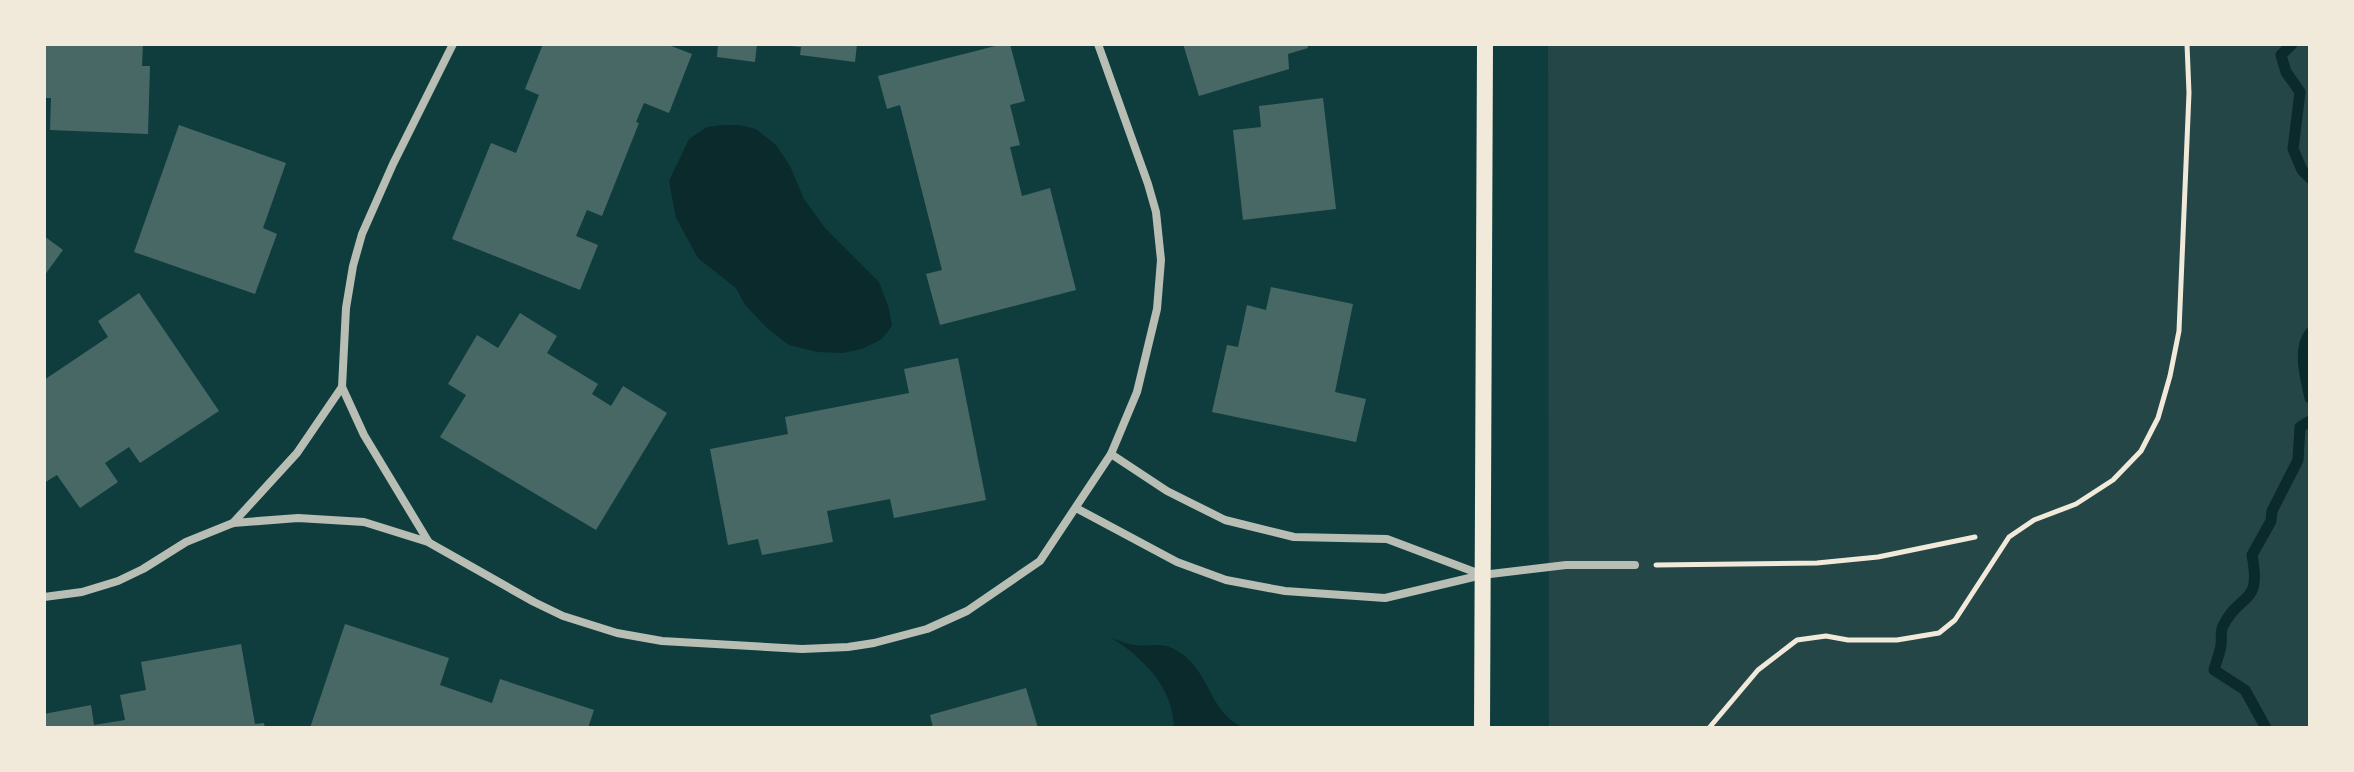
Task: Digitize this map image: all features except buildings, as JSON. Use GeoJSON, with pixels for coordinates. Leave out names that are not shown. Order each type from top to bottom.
{"type":"FeatureCollection","features":[{"type":"Feature","properties":{"kind":"main road"},"geometry":{"type":"LineString","coordinates":[[1482,728],[1485,44]]}},
{"type":"Feature","properties":{"kind":"street"},"geometry":{"type":"LineString","coordinates":[[428,542],[364,435],[342,387],[346,308],[362,234],[453,44]]}},
{"type":"Feature","properties":{"kind":"street"},"geometry":{"type":"LineString","coordinates":[[44,597],[82,592],[118,581],[186,542],[233,523],[298,518],[364,522],[428,542],[563,616],[617,633],[662,641],[802,649],[848,647],[927,629],[967,611],[1040,561],[1111,454],[1137,392],[1157,309],[1161,260],[1156,212],[1098,44]]}},
{"type":"Feature","properties":{"kind":"street"},"geometry":{"type":"LineString","coordinates":[[233,523],[297,453],[342,387]]}},
{"type":"Feature","properties":{"kind":"street"},"geometry":{"type":"LineString","coordinates":[[1111,454],[1167,491],[1225,520],[1294,537],[1387,539],[1482,575]]}},
{"type":"Feature","properties":{"kind":"street"},"geometry":{"type":"LineString","coordinates":[[1076,508],[1177,562],[1226,580],[1285,591],[1385,598],[1482,575],[1566,565],[1635,565]]}},
{"type":"Feature","properties":{"kind":"path"},"geometry":{"type":"LineString","coordinates":[[1709,728],[1758,670],[1797,640],[1826,636],[1848,640],[1897,640],[1939,633],[1955,620],[2009,537],[2034,520],[2076,504],[2101,488],[2141,451],[2158,418],[2179,331],[2189,93],[2187,44]]}},
{"type":"Feature","properties":{"kind":"path"},"geometry":{"type":"LineString","coordinates":[[1635,565],[1817,563],[1878,557],[1975,537]]}},
{"type":"Feature","properties":{"kind":"shaded area"},"geometry":{"type":"Polygon","coordinates":[[[1548,44],[2310,44],[2310,728],[1549,728],[1548,44]]]}},
{"type":"Feature","properties":{"kind":"shaded area"},"geometry":{"type":"Polygon","coordinates":[[[723,125],[756,129],[776,145],[790,166],[804,199],[825,228],[879,282],[892,326],[882,339],[862,349],[843,353],[817,352],[789,345],[745,305],[736,288],[698,258],[676,218],[669,181],[689,139],[707,127],[723,125]]]}},
{"type":"Feature","properties":{"kind":"shaded area"},"geometry":{"type":"Polygon","coordinates":[[[1112,638],[1137,645],[1166,646],[1179,652],[1198,670],[1223,712],[1244,728],[1174,728],[1168,700],[1155,676],[1135,655],[1112,638]]]}},
{"type":"Feature","properties":{"kind":"waterway"},"geometry":{"type":"LineString","coordinates":[[2292,44],[2281,55],[2286,72],[2300,92],[2293,149],[2302,170],[2310,178]]}},
{"type":"Feature","properties":{"kind":"waterway"},"geometry":{"type":"LineString","coordinates":[[2310,333],[2303,356],[2310,398]]}},
{"type":"Feature","properties":{"kind":"waterway"},"geometry":{"type":"LineString","coordinates":[[2266,728],[2245,690],[2214,670],[2222,628],[2252,591],[2252,555],[2298,460],[2300,427],[2310,421]]}}]}
